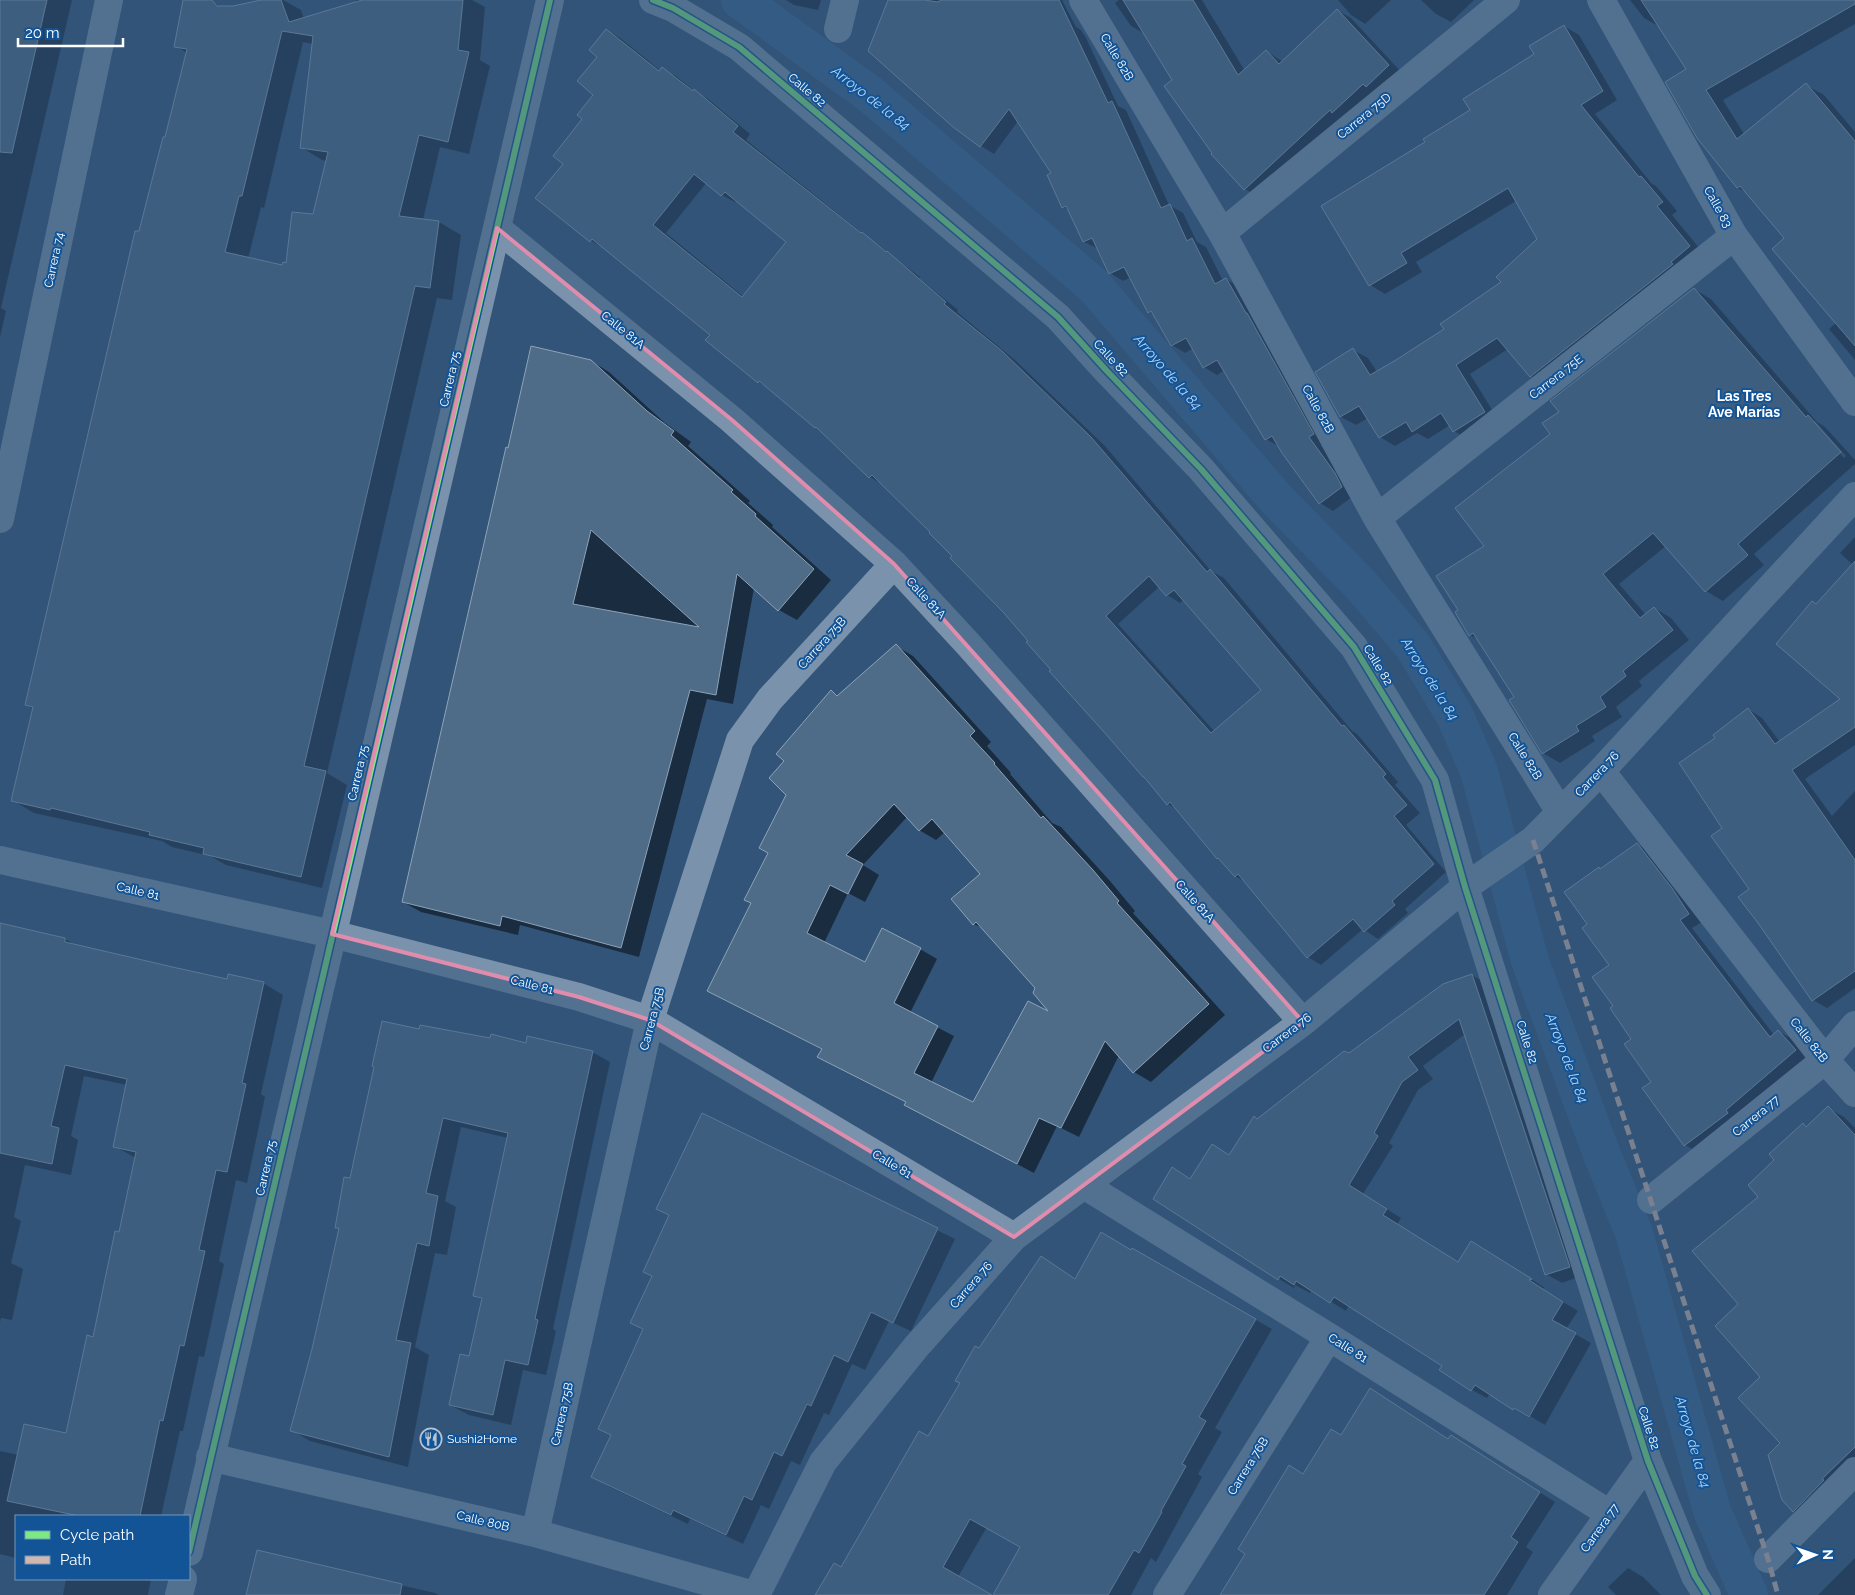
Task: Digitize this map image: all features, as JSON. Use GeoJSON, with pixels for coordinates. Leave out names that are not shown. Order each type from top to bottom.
{"type":"FeatureCollection","features":[{"type":"Feature","properties":{"kind":"street","name":"Carrera 74"},"geometry":{"type":"LineString","coordinates":[[0,519],[109,0]]}},
{"type":"Feature","properties":{"kind":"street","name":"Carrera 75"},"geometry":{"type":"LineString","coordinates":[[190,1547],[550,0]]}},
{"type":"Feature","properties":{"kind":"street","name":"Calle 82"},"geometry":{"type":"LineString","coordinates":[[653,0],[673,8],[739,47],[1058,316],[1106,370],[1201,469],[1354,647],[1435,780],[1475,881],[1648,1461],[1695,1576],[1707,1595]]}},
{"type":"Feature","properties":{"kind":"street"},"geometry":{"type":"LineString","coordinates":[[838,28],[845,0]]}},
{"type":"Feature","properties":{"kind":"street","name":"Calle 82B"},"geometry":{"type":"LineString","coordinates":[[1083,0],[1222,233],[1377,518],[1560,812]]}},
{"type":"Feature","properties":{"kind":"street","name":"Carrera 75D"},"geometry":{"type":"LineString","coordinates":[[1222,233],[1506,0]]}},
{"type":"Feature","properties":{"kind":"street","name":"Calle 83"},"geometry":{"type":"LineString","coordinates":[[1602,0],[1734,236],[1855,402]]}},
{"type":"Feature","properties":{"kind":"street","name":"Calle 81A"},"geometry":{"type":"LineString","coordinates":[[497,228],[732,420],[894,564],[975,652],[1303,1022]]}},
{"type":"Feature","properties":{"kind":"street","name":"Carrera 75E"},"geometry":{"type":"LineString","coordinates":[[1377,518],[1734,236]]}},
{"type":"Feature","properties":{"kind":"street","name":"Carrera 76"},"geometry":{"type":"LineString","coordinates":[[755,1595],[823,1462],[916,1347],[1014,1237],[1303,1022],[1475,881],[1533,840],[1601,771],[1855,496]]}},
{"type":"Feature","properties":{"kind":"street","name":"Carrera 75B"},"geometry":{"type":"LineString","coordinates":[[535,1534],[650,1020],[740,740],[770,699],[894,564]]}},
{"type":"Feature","properties":{"kind":"street","name":"Calle 82B"},"geometry":{"type":"LineString","coordinates":[[1601,771],[1825,1060],[1855,1093]]}},
{"type":"Feature","properties":{"kind":"street","name":"Calle 81"},"geometry":{"type":"LineString","coordinates":[[0,860],[332,934],[579,996],[650,1020],[1014,1237]]}},
{"type":"Feature","properties":{"kind":"street","name":"Carrera 77"},"geometry":{"type":"LineString","coordinates":[[1651,1200],[1825,1060],[1855,1025]]}},
{"type":"Feature","properties":{"kind":"street","name":"Calle 81"},"geometry":{"type":"LineString","coordinates":[[1084,1185],[1610,1514]]}},
{"type":"Feature","properties":{"kind":"street","name":"Carrera 76B"},"geometry":{"type":"LineString","coordinates":[[1167,1595],[1329,1337]]}},
{"type":"Feature","properties":{"kind":"street","name":"Calle 80B"},"geometry":{"type":"LineString","coordinates":[[210,1457],[535,1534],[755,1595]]}},
{"type":"Feature","properties":{"kind":"street","name":"Carrera 77"},"geometry":{"type":"LineString","coordinates":[[1552,1595],[1648,1461]]}},
{"type":"Feature","properties":{"kind":"street"},"geometry":{"type":"LineString","coordinates":[[1768,1559],[1855,1471]]}},
{"type":"Feature","properties":{"kind":"street"},"geometry":{"type":"LineString","coordinates":[[179,1595],[183,1580]]}},
{"type":"Feature","properties":{"kind":"highlighted area"},"geometry":{"type":"Polygon","coordinates":[[[497,228],[732,420],[894,564],[1303,1022],[1014,1237],[650,1020],[579,997],[332,934],[497,228]]]}},
{"type":"Feature","properties":{"kind":"building"},"geometry":{"type":"Polygon","coordinates":[[[0,0],[47,0],[12,153],[0,152],[0,0]]]}},
{"type":"Feature","properties":{"kind":"building"},"geometry":{"type":"Polygon","coordinates":[[[183,0],[212,0],[217,6],[233,6],[261,0],[281,0],[289,22],[362,0],[463,0],[458,50],[469,52],[448,142],[419,135],[399,216],[439,221],[430,288],[415,286],[304,766],[326,771],[301,877],[203,854],[204,848],[149,835],[150,832],[51,808],[50,810],[11,801],[33,707],[25,705],[135,231],[139,231],[187,49],[174,47],[183,0]],[[282,31],[242,196],[239,196],[225,252],[282,265],[283,262],[286,263],[292,212],[313,214],[328,152],[300,148],[313,36],[282,31]]]}},
{"type":"Feature","properties":{"kind":"building"},"geometry":{"type":"Polygon","coordinates":[[[888,0],[925,0],[937,2],[942,0],[1059,0],[1108,103],[1112,101],[1161,208],[1170,204],[1187,241],[1192,238],[1215,284],[1226,278],[1314,434],[1309,437],[1335,473],[1342,487],[1319,504],[1272,436],[1265,440],[1217,360],[1203,368],[1186,338],[1171,346],[1151,311],[1148,313],[1124,267],[1109,274],[1092,238],[1083,242],[1066,206],[1062,208],[1047,175],[1051,173],[1009,109],[980,147],[953,127],[868,51],[888,0]]]}},
{"type":"Feature","properties":{"kind":"building"},"geometry":{"type":"Polygon","coordinates":[[[1123,0],[1193,0],[1238,75],[1266,50],[1279,64],[1337,9],[1389,65],[1366,87],[1363,84],[1332,113],[1330,110],[1244,190],[1211,154],[1164,86],[1172,80],[1123,0]]]}},
{"type":"Feature","properties":{"kind":"building"},"geometry":{"type":"Polygon","coordinates":[[[1641,0],[1855,0],[1855,4],[1706,90],[1737,139],[1806,83],[1855,141],[1855,346],[1772,249],[1784,238],[1740,186],[1737,188],[1697,138],[1665,82],[1686,69],[1641,0]]]}},
{"type":"Feature","properties":{"kind":"building"},"geometry":{"type":"Polygon","coordinates":[[[1564,25],[1603,91],[1581,105],[1639,177],[1641,176],[1663,202],[1657,206],[1690,246],[1671,262],[1673,264],[1530,377],[1497,338],[1456,365],[1485,412],[1453,432],[1441,413],[1412,432],[1406,422],[1379,438],[1359,406],[1340,417],[1315,372],[1353,348],[1370,375],[1396,360],[1444,329],[1440,324],[1501,282],[1496,277],[1537,239],[1508,188],[1401,253],[1407,263],[1369,286],[1321,206],[1425,142],[1423,139],[1470,110],[1463,99],[1534,54],[1529,46],[1564,25]]]}},
{"type":"Feature","properties":{"kind":"building"},"geometry":{"type":"Polygon","coordinates":[[[606,29],[659,71],[662,67],[693,91],[694,89],[738,126],[733,132],[861,233],[887,251],[946,302],[944,304],[1002,351],[1091,437],[1207,572],[1210,569],[1342,726],[1344,725],[1386,774],[1383,777],[1407,805],[1394,816],[1434,864],[1392,901],[1395,905],[1364,932],[1353,919],[1307,958],[1238,874],[1235,877],[1217,859],[1170,802],[1167,805],[1049,671],[1051,670],[1003,612],[950,558],[952,556],[930,532],[872,475],[869,478],[816,427],[705,340],[710,335],[592,239],[590,242],[535,198],[563,164],[553,156],[582,119],[577,115],[593,95],[577,81],[597,57],[589,50],[606,29]],[[694,174],[653,225],[742,297],[786,242],[725,192],[721,196],[694,174]],[[1149,576],[1106,616],[1211,733],[1261,690],[1174,590],[1166,596],[1149,576]]]}},
{"type":"Feature","properties":{"kind":"building"},"geometry":{"type":"Polygon","coordinates":[[[1694,288],[1806,417],[1808,415],[1841,452],[1738,544],[1748,555],[1705,592],[1653,533],[1603,574],[1640,618],[1654,607],[1673,630],[1623,671],[1626,676],[1600,697],[1606,707],[1576,726],[1579,731],[1542,754],[1509,700],[1514,697],[1473,633],[1469,636],[1455,612],[1458,610],[1436,576],[1484,546],[1455,508],[1550,434],[1542,423],[1559,412],[1550,401],[1694,288]]]}},
{"type":"Feature","properties":{"kind":"building"},"geometry":{"type":"Polygon","coordinates":[[[531,346],[591,360],[647,411],[674,431],[671,435],[733,490],[731,492],[756,514],[755,516],[814,569],[778,611],[737,574],[716,695],[690,690],[621,948],[502,916],[500,926],[402,902],[506,447],[508,448],[531,346]],[[591,530],[573,604],[699,627],[591,530]]]}},
{"type":"Feature","properties":{"kind":"building"},"geometry":{"type":"Polygon","coordinates":[[[1855,561],[1855,727],[1792,770],[1855,860],[1855,971],[1812,1001],[1738,897],[1749,889],[1711,836],[1722,828],[1679,763],[1715,738],[1713,735],[1748,708],[1775,744],[1840,699],[1776,644],[1812,601],[1816,604],[1855,561]]]}},
{"type":"Feature","properties":{"kind":"building"},"geometry":{"type":"Polygon","coordinates":[[[896,644],[975,731],[970,736],[994,764],[1041,818],[1043,816],[1093,870],[1119,901],[1117,903],[1209,1004],[1133,1073],[1105,1041],[1061,1128],[1039,1118],[1017,1164],[904,1105],[906,1102],[817,1057],[822,1049],[707,991],[751,903],[744,900],[768,853],[759,848],[786,795],[769,778],[784,761],[776,754],[831,690],[837,696],[896,644]],[[894,804],[846,855],[863,864],[848,894],[830,885],[807,933],[865,962],[882,928],[921,948],[894,1003],[938,1026],[914,1073],[973,1102],[1028,1001],[1048,1011],[1033,993],[1035,988],[976,922],[973,925],[951,899],[980,874],[932,819],[919,831],[894,804]]]}},
{"type":"Feature","properties":{"kind":"building"},"geometry":{"type":"Polygon","coordinates":[[[1637,843],[1672,888],[1689,914],[1680,920],[1748,1009],[1770,1037],[1778,1030],[1796,1050],[1726,1110],[1728,1113],[1684,1146],[1642,1088],[1651,1082],[1624,1044],[1631,1039],[1610,1008],[1613,1006],[1592,977],[1609,965],[1582,928],[1587,924],[1564,892],[1637,843]]]}},
{"type":"Feature","properties":{"kind":"building"},"geometry":{"type":"Polygon","coordinates":[[[0,923],[65,938],[65,942],[177,968],[227,979],[228,974],[264,982],[242,1083],[246,1084],[227,1172],[216,1170],[199,1250],[205,1251],[184,1346],[180,1345],[163,1421],[160,1420],[140,1515],[74,1515],[7,1501],[24,1424],[66,1433],[87,1335],[93,1337],[115,1231],[119,1232],[136,1152],[113,1147],[127,1079],[65,1065],[51,1126],[59,1128],[52,1164],[0,1153],[0,923]]]}},
{"type":"Feature","properties":{"kind":"building"},"geometry":{"type":"Polygon","coordinates":[[[1472,974],[1570,1267],[1545,1275],[1459,1019],[1408,1057],[1418,1070],[1402,1082],[1374,1133],[1378,1136],[1349,1185],[1387,1209],[1383,1215],[1458,1262],[1471,1241],[1532,1279],[1529,1280],[1563,1302],[1552,1320],[1576,1333],[1529,1417],[1514,1408],[1513,1410],[1475,1385],[1471,1391],[1439,1370],[1442,1366],[1334,1297],[1330,1303],[1296,1281],[1294,1285],[1280,1276],[1278,1280],[1153,1199],[1172,1167],[1190,1179],[1212,1144],[1229,1155],[1254,1116],[1257,1119],[1344,1051],[1349,1053],[1443,984],[1472,974]]]}},
{"type":"Feature","properties":{"kind":"building"},"geometry":{"type":"Polygon","coordinates":[[[382,1021],[419,1029],[420,1025],[490,1038],[491,1034],[526,1043],[527,1036],[593,1051],[535,1319],[538,1320],[528,1365],[505,1360],[493,1415],[449,1405],[460,1354],[469,1356],[482,1298],[473,1296],[508,1133],[443,1118],[426,1193],[438,1196],[429,1246],[417,1243],[396,1340],[411,1343],[389,1457],[290,1431],[312,1349],[328,1278],[339,1228],[335,1228],[344,1177],[350,1178],[382,1021]]]}},
{"type":"Feature","properties":{"kind":"building"},"geometry":{"type":"Polygon","coordinates":[[[1828,1106],[1855,1135],[1855,1447],[1822,1479],[1824,1480],[1793,1512],[1782,1500],[1768,1455],[1780,1443],[1738,1398],[1760,1377],[1715,1326],[1738,1304],[1692,1251],[1758,1197],[1748,1185],[1774,1160],[1769,1154],[1803,1123],[1806,1127],[1828,1106]]]}},
{"type":"Feature","properties":{"kind":"building"},"geometry":{"type":"Polygon","coordinates":[[[702,1113],[938,1228],[893,1323],[871,1312],[848,1362],[834,1355],[811,1406],[807,1404],[782,1456],[774,1452],[752,1500],[744,1496],[726,1535],[673,1510],[671,1515],[591,1477],[611,1435],[598,1429],[643,1329],[630,1323],[652,1276],[643,1272],[669,1215],[656,1209],[702,1113]]]}},
{"type":"Feature","properties":{"kind":"building"},"geometry":{"type":"Polygon","coordinates":[[[1101,1232],[1256,1319],[1199,1417],[1206,1421],[1182,1464],[1186,1466],[1162,1512],[1139,1553],[1134,1550],[1108,1595],[993,1595],[1020,1547],[970,1519],[943,1567],[992,1595],[815,1595],[834,1563],[841,1567],[919,1431],[928,1436],[960,1383],[955,1381],[975,1346],[979,1348],[1041,1256],[1075,1279],[1101,1232]]]}},
{"type":"Feature","properties":{"kind":"building"},"geometry":{"type":"Polygon","coordinates":[[[1370,1388],[1448,1439],[1451,1435],[1540,1492],[1511,1537],[1518,1542],[1484,1595],[1220,1595],[1245,1554],[1238,1549],[1289,1465],[1303,1474],[1331,1429],[1341,1435],[1370,1388]]]}},
{"type":"Feature","properties":{"kind":"building"},"geometry":{"type":"Polygon","coordinates":[[[257,1550],[402,1584],[400,1595],[246,1595],[257,1550]]]}},
{"type":"Feature","properties":{"kind":"waterway","name":"Arroyo de la 84"},"geometry":{"type":"LineString","coordinates":[[740,0],[871,95],[1094,286],[1277,500],[1360,584],[1413,646],[1455,716],[1479,771],[1530,961],[1601,1152],[1634,1233],[1712,1511],[1749,1595]]}},
{"type":"Feature","properties":{"kind":"marked path"},"geometry":{"type":"LineString","coordinates":[[1533,840],[1768,1559],[1778,1595]]}},
{"type":"Feature","properties":{"kind":"cycle path"},"geometry":{"type":"LineString","coordinates":[[190,1548],[550,0]]}},
{"type":"Feature","properties":{"kind":"cycle path"},"geometry":{"type":"LineString","coordinates":[[653,0],[673,8],[739,47],[1058,317],[1201,469],[1354,647],[1435,780],[1465,887],[1648,1461],[1695,1576],[1707,1595]]}},
{"type":"Feature","properties":{"kind":"place","name":"Sushi2Home"},"geometry":{"type":"Point","coordinates":[431,1439]}},
{"type":"Feature","properties":{"kind":"district","name":"Las Tres Ave Marías"},"geometry":{"type":"Point","coordinates":[1744,404]}}]}
